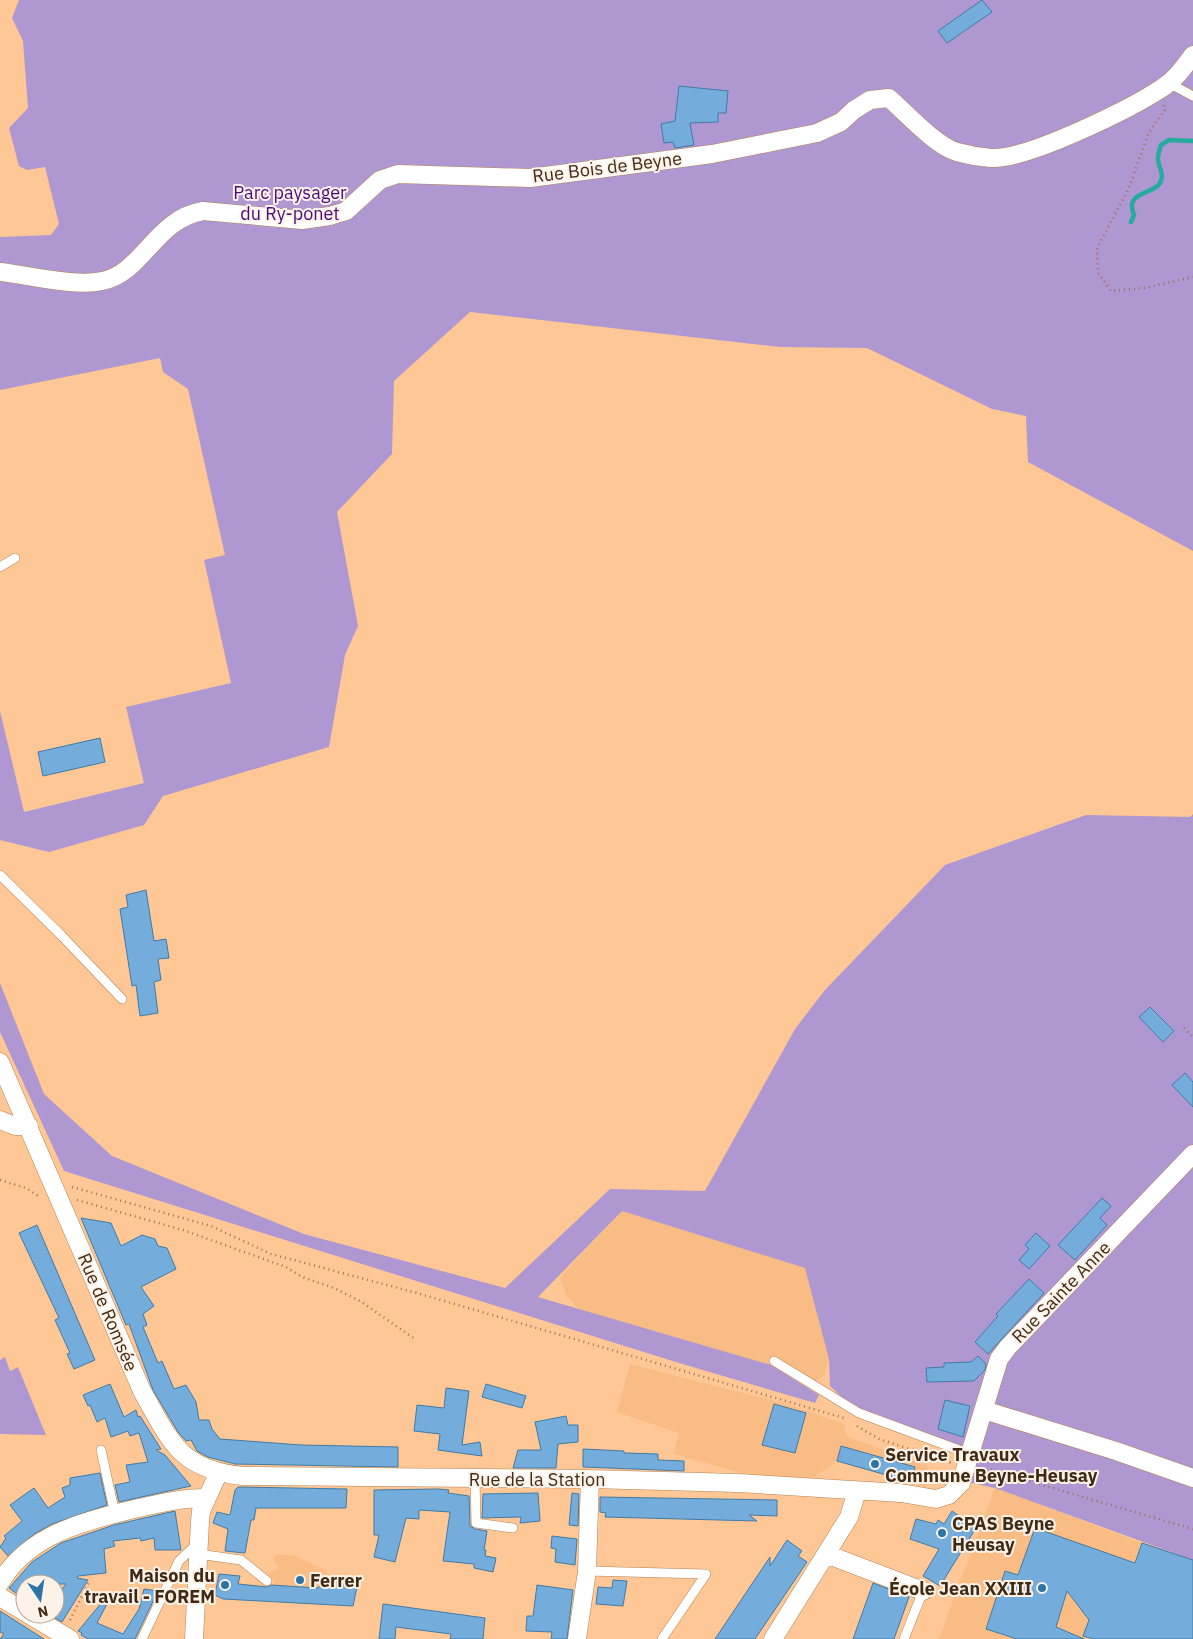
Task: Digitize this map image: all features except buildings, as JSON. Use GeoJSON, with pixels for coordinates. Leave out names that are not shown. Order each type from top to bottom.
{"type":"FeatureCollection","features":[{"type":"Feature","properties":{"kind":"street","name":"Rue Bois de Beyne"},"geometry":{"type":"LineString","coordinates":[[0,272],[81,282],[104,281],[127,269],[172,223],[188,214],[203,211],[302,220],[330,216],[346,211],[380,180],[398,174],[530,178],[712,154],[817,133],[841,122],[854,110],[870,100],[889,98],[936,140],[955,152],[992,158],[1037,149],[1096,123],[1165,86],[1193,55]]}},
{"type":"Feature","properties":{"kind":"street","name":"Rue de Romsée"},"geometry":{"type":"LineString","coordinates":[[0,1062],[142,1391],[170,1439],[188,1458],[218,1474]]}},
{"type":"Feature","properties":{"kind":"street"},"geometry":{"type":"LineString","coordinates":[[0,1120],[15,1126],[29,1126]]}},
{"type":"Feature","properties":{"kind":"street","name":"Rue Sainte Anne"},"geometry":{"type":"LineString","coordinates":[[968,1461],[1000,1359],[1008,1347],[1193,1154]]}},
{"type":"Feature","properties":{"kind":"street"},"geometry":{"type":"LineString","coordinates":[[984,1410],[1106,1448],[1193,1478]]}},
{"type":"Feature","properties":{"kind":"street","name":"Rue de la Station"},"geometry":{"type":"LineString","coordinates":[[218,1474],[243,1476],[590,1479],[738,1483],[902,1494],[936,1499],[949,1495],[961,1483],[968,1461]]}},
{"type":"Feature","properties":{"kind":"street"},"geometry":{"type":"LineString","coordinates":[[194,1639],[201,1511],[218,1474]]}},
{"type":"Feature","properties":{"kind":"street"},"geometry":{"type":"LineString","coordinates":[[577,1639],[587,1571],[590,1479]]}},
{"type":"Feature","properties":{"kind":"street"},"geometry":{"type":"LineString","coordinates":[[773,1639],[849,1517],[857,1491]]}},
{"type":"Feature","properties":{"kind":"street"},"geometry":{"type":"LineString","coordinates":[[0,1583],[12,1566],[27,1551],[45,1540],[94,1519],[160,1503],[206,1498]]}},
{"type":"Feature","properties":{"kind":"street"},"geometry":{"type":"LineString","coordinates":[[826,1554],[923,1591]]}},
{"type":"Feature","properties":{"kind":"street"},"geometry":{"type":"LineString","coordinates":[[0,1597],[15,1606]]}},
{"type":"Feature","properties":{"kind":"street"},"geometry":{"type":"LineString","coordinates":[[45,1624],[66,1637]]}},
{"type":"Feature","properties":{"kind":"lane"},"geometry":{"type":"LineString","coordinates":[[1165,86],[1193,96]]}},
{"type":"Feature","properties":{"kind":"lane"},"geometry":{"type":"LineString","coordinates":[[0,567],[15,558]]}},
{"type":"Feature","properties":{"kind":"lane"},"geometry":{"type":"LineString","coordinates":[[0,875],[122,999]]}},
{"type":"Feature","properties":{"kind":"lane"},"geometry":{"type":"LineString","coordinates":[[774,1361],[859,1413],[968,1461]]}},
{"type":"Feature","properties":{"kind":"lane"},"geometry":{"type":"LineString","coordinates":[[102,1450],[115,1514]]}},
{"type":"Feature","properties":{"kind":"lane"},"geometry":{"type":"LineString","coordinates":[[474,1479],[476,1522],[513,1528]]}},
{"type":"Feature","properties":{"kind":"lane"},"geometry":{"type":"LineString","coordinates":[[142,1639],[178,1561],[198,1549],[241,1560],[267,1581]]}},
{"type":"Feature","properties":{"kind":"lane"},"geometry":{"type":"LineString","coordinates":[[587,1571],[706,1574],[662,1639]]}},
{"type":"Feature","properties":{"kind":"lane"},"geometry":{"type":"LineString","coordinates":[[904,1639],[923,1591]]}},
{"type":"Feature","properties":{"kind":"path"},"geometry":{"type":"LineString","coordinates":[[1165,86],[1165,110],[1149,132],[1128,190],[1097,248],[1098,273],[1111,291],[1144,288],[1193,277]]}},
{"type":"Feature","properties":{"kind":"path"},"geometry":{"type":"LineString","coordinates":[[1184,1028],[1193,1038]]}},
{"type":"Feature","properties":{"kind":"path"},"geometry":{"type":"LineString","coordinates":[[0,1180],[26,1188]]}},
{"type":"Feature","properties":{"kind":"path"},"geometry":{"type":"LineString","coordinates":[[80,1192],[211,1226],[271,1254],[417,1294],[846,1419]]}},
{"type":"Feature","properties":{"kind":"path"},"geometry":{"type":"LineString","coordinates":[[62,1204],[79,1200],[183,1230],[286,1267],[302,1277],[334,1288],[360,1301],[415,1339]]}},
{"type":"Feature","properties":{"kind":"path"},"geometry":{"type":"LineString","coordinates":[[854,1424],[879,1439],[968,1461]]}},
{"type":"Feature","properties":{"kind":"path"},"geometry":{"type":"LineString","coordinates":[[995,1471],[1193,1529]]}},
{"type":"Feature","properties":{"kind":"path"},"geometry":{"type":"LineString","coordinates":[[66,1637],[89,1582]]}},
{"type":"Feature","properties":{"kind":"shaded area"},"geometry":{"type":"Polygon","coordinates":[[[622,1211],[806,1268],[829,1359],[824,1375],[808,1387],[771,1365],[579,1309],[567,1296],[560,1277],[622,1211]]]}},
{"type":"Feature","properties":{"kind":"shaded area"},"geometry":{"type":"Polygon","coordinates":[[[630,1364],[789,1405],[844,1424],[846,1434],[851,1438],[928,1466],[924,1486],[837,1461],[810,1480],[752,1476],[674,1454],[679,1433],[617,1412],[630,1364]]]}},
{"type":"Feature","properties":{"kind":"shaded area","name":"École Jean XXIII"},"geometry":{"type":"Polygon","coordinates":[[[995,1488],[1142,1543],[1109,1639],[939,1639],[995,1488]]]}},
{"type":"Feature","properties":{"kind":"shaded area","name":"Ferrer"},"geometry":{"type":"Polygon","coordinates":[[[275,1555],[293,1555],[327,1571],[326,1580],[357,1587],[353,1605],[242,1600],[243,1584],[273,1585],[274,1580],[270,1578],[269,1573],[279,1568],[274,1561],[275,1555]]]}},
{"type":"Feature","properties":{"kind":"green space","name":"Parc paysager du Ry-ponet"},"geometry":{"type":"Polygon","coordinates":[[[19,0],[1193,0],[1193,551],[1028,462],[1026,416],[992,409],[867,348],[780,347],[470,312],[394,381],[392,454],[337,512],[358,626],[345,655],[329,747],[163,796],[144,825],[49,852],[0,840],[0,711],[24,812],[144,783],[126,707],[231,683],[204,560],[225,555],[188,389],[163,372],[160,358],[0,390],[0,237],[51,235],[59,224],[45,167],[27,170],[19,166],[9,128],[28,108],[23,41],[12,18],[19,0]]]}},
{"type":"Feature","properties":{"kind":"green space"},"geometry":{"type":"Polygon","coordinates":[[[1193,814],[1193,1560],[995,1488],[967,1482],[970,1454],[859,1413],[830,1386],[829,1359],[805,1268],[622,1211],[538,1297],[771,1365],[819,1395],[815,1403],[679,1363],[64,1171],[0,1032],[0,983],[44,1094],[112,1156],[304,1234],[505,1288],[610,1189],[705,1191],[795,1029],[825,990],[945,865],[1086,815],[1190,817],[1193,814]]]}},
{"type":"Feature","properties":{"kind":"green space"},"geometry":{"type":"Polygon","coordinates":[[[5,1357],[10,1371],[18,1367],[46,1435],[0,1434],[0,1360],[5,1357]]]}},
{"type":"Feature","properties":{"kind":"waterway"},"geometry":{"type":"LineString","coordinates":[[1131,222],[1134,215],[1132,207],[1136,197],[1152,190],[1160,183],[1162,174],[1158,155],[1161,145],[1169,140],[1193,141]]}},
{"type":"Feature","properties":{"kind":"place","name":"Service Travaux Commune Beyne-Heusay"},"geometry":{"type":"Point","coordinates":[875,1464]}},
{"type":"Feature","properties":{"kind":"place","name":"CPAS Beyne Heusay"},"geometry":{"type":"Point","coordinates":[942,1533]}},
{"type":"Feature","properties":{"kind":"place","name":"Ferrer"},"geometry":{"type":"Point","coordinates":[300,1580]}},
{"type":"Feature","properties":{"kind":"place","name":"Maison du travail - FOREM"},"geometry":{"type":"Point","coordinates":[225,1585]}},
{"type":"Feature","properties":{"kind":"place","name":"École Jean XXIII"},"geometry":{"type":"Point","coordinates":[1042,1588]}}]}
